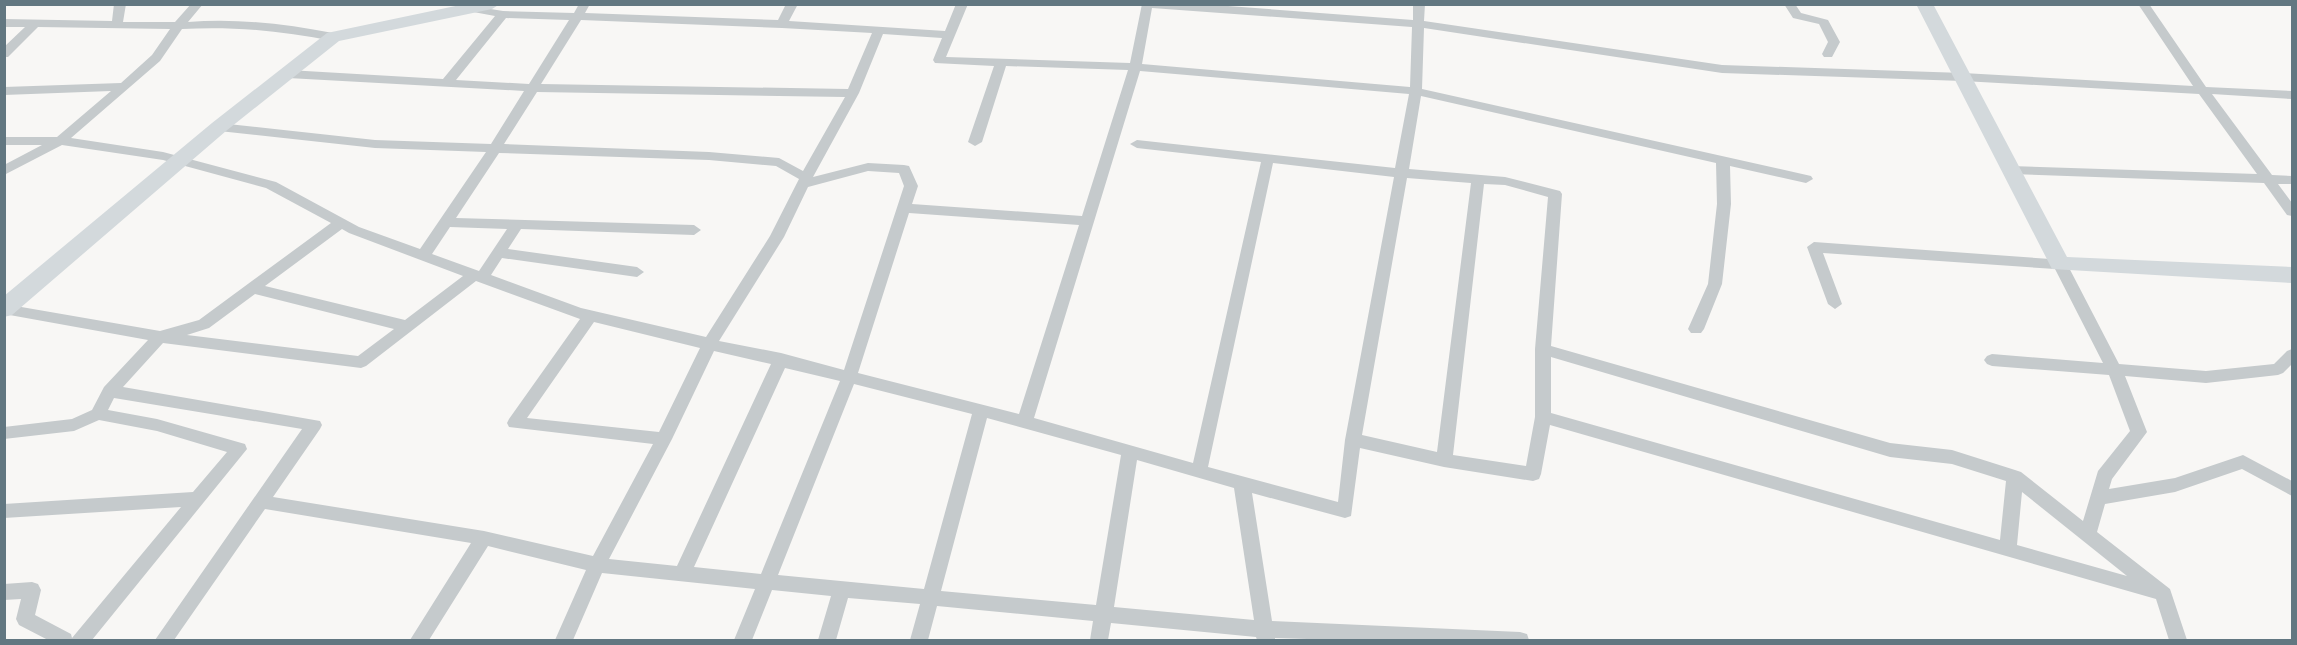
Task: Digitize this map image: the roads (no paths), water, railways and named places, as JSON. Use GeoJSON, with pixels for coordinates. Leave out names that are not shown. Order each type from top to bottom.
{"type":"FeatureCollection","features":[{"type":"Feature","properties":{"kind":"main road"},"geometry":{"type":"LineString","coordinates":[[1924,4],[2060,264],[2292,275]]}},
{"type":"Feature","properties":{"kind":"main road"},"geometry":{"type":"LineString","coordinates":[[4,309],[219,127],[333,37],[472,9],[498,9]]}},
{"type":"Feature","properties":{"kind":"street"},"geometry":{"type":"LineString","coordinates":[[117,25],[120,4]]}},
{"type":"Feature","properties":{"kind":"street"},"geometry":{"type":"LineString","coordinates":[[4,171],[60,141],[124,87],[156,58],[198,4]]}},
{"type":"Feature","properties":{"kind":"street"},"geometry":{"type":"LineString","coordinates":[[423,256],[496,147],[585,4]]}},
{"type":"Feature","properties":{"kind":"street"},"geometry":{"type":"LineString","coordinates":[[782,24],[792,4]]}},
{"type":"Feature","properties":{"kind":"street"},"geometry":{"type":"LineString","coordinates":[[962,4],[939,60],[1135,66],[1416,91],[1806,179]]}},
{"type":"Feature","properties":{"kind":"street"},"geometry":{"type":"LineString","coordinates":[[1025,420],[1135,66],[1147,4],[1418,24],[1722,69],[1963,77],[2201,88],[2292,95]]}},
{"type":"Feature","properties":{"kind":"street"},"geometry":{"type":"LineString","coordinates":[[4,141],[60,141],[179,161],[271,185],[341,223],[423,256],[590,316],[782,359],[849,377],[889,383],[981,410],[1025,420],[1242,485],[1346,511],[1353,440],[1416,91],[1419,4]]}},
{"type":"Feature","properties":{"kind":"street"},"geometry":{"type":"LineString","coordinates":[[1789,4],[1797,16],[1824,22],[1834,42],[1828,54]]}},
{"type":"Feature","properties":{"kind":"street"},"geometry":{"type":"LineString","coordinates":[[2144,4],[2201,88],[2292,212]]}},
{"type":"Feature","properties":{"kind":"street"},"geometry":{"type":"LineString","coordinates":[[446,84],[498,9],[577,16],[782,24],[949,35]]}},
{"type":"Feature","properties":{"kind":"street"},"geometry":{"type":"LineString","coordinates":[[4,23],[178,27],[222,23],[286,28],[333,37]]}},
{"type":"Feature","properties":{"kind":"street"},"geometry":{"type":"LineString","coordinates":[[4,54],[36,23]]}},
{"type":"Feature","properties":{"kind":"street"},"geometry":{"type":"LineString","coordinates":[[564,640],[597,565],[664,439],[710,344],[777,237],[853,93],[879,30]]}},
{"type":"Feature","properties":{"kind":"street"},"geometry":{"type":"LineString","coordinates":[[975,142],[1002,61]]}},
{"type":"Feature","properties":{"kind":"street"},"geometry":{"type":"LineString","coordinates":[[288,74],[533,88],[853,93]]}},
{"type":"Feature","properties":{"kind":"street"},"geometry":{"type":"LineString","coordinates":[[4,91],[124,87]]}},
{"type":"Feature","properties":{"kind":"street"},"geometry":{"type":"LineString","coordinates":[[219,127],[375,144],[709,156],[779,162],[805,181],[868,167],[904,169],[911,186],[849,377],[743,640]]}},
{"type":"Feature","properties":{"kind":"street"},"geometry":{"type":"LineString","coordinates":[[1137,144],[1401,173],[1505,181],[1555,194],[1543,349],[1543,417],[1533,474],[1444,460],[1353,440]]}},
{"type":"Feature","properties":{"kind":"street"},"geometry":{"type":"LineString","coordinates":[[1199,471],[1268,158]]}},
{"type":"Feature","properties":{"kind":"street"},"geometry":{"type":"LineString","coordinates":[[1696,329],[1715,284],[1724,204],[1723,159]]}},
{"type":"Feature","properties":{"kind":"street"},"geometry":{"type":"LineString","coordinates":[[2010,170],[2292,180]]}},
{"type":"Feature","properties":{"kind":"street"},"geometry":{"type":"LineString","coordinates":[[1444,460],[1478,179]]}},
{"type":"Feature","properties":{"kind":"street"},"geometry":{"type":"LineString","coordinates":[[904,208],[1087,222]]}},
{"type":"Feature","properties":{"kind":"street"},"geometry":{"type":"LineString","coordinates":[[446,222],[694,230]]}},
{"type":"Feature","properties":{"kind":"street"},"geometry":{"type":"LineString","coordinates":[[98,414],[110,391],[160,337],[204,324],[341,223]]}},
{"type":"Feature","properties":{"kind":"street"},"geometry":{"type":"LineString","coordinates":[[4,309],[160,337],[361,362],[406,326],[478,276],[498,253],[517,224]]}},
{"type":"Feature","properties":{"kind":"street"},"geometry":{"type":"LineString","coordinates":[[1835,303],[1814,247],[2060,264],[2115,371],[2139,432],[2104,476],[2087,535]]}},
{"type":"Feature","properties":{"kind":"street"},"geometry":{"type":"LineString","coordinates":[[498,253],[637,272]]}},
{"type":"Feature","properties":{"kind":"street"},"geometry":{"type":"LineString","coordinates":[[251,288],[406,326]]}},
{"type":"Feature","properties":{"kind":"street"},"geometry":{"type":"LineString","coordinates":[[590,316],[515,423],[664,439]]}},
{"type":"Feature","properties":{"kind":"street"},"geometry":{"type":"LineString","coordinates":[[1543,349],[1890,450],[1952,457],[2015,477],[2164,595],[2178,640]]}},
{"type":"Feature","properties":{"kind":"street"},"geometry":{"type":"LineString","coordinates":[[1992,360],[2206,377],[2278,369],[2292,355]]}},
{"type":"Feature","properties":{"kind":"street"},"geometry":{"type":"LineString","coordinates":[[682,574],[782,359]]}},
{"type":"Feature","properties":{"kind":"street"},"geometry":{"type":"LineString","coordinates":[[110,391],[314,425],[164,640]]}},
{"type":"Feature","properties":{"kind":"street"},"geometry":{"type":"LineString","coordinates":[[919,640],[981,410]]}},
{"type":"Feature","properties":{"kind":"street"},"geometry":{"type":"LineString","coordinates":[[4,433],[74,425],[98,414],[157,425],[239,449],[81,640]]}},
{"type":"Feature","properties":{"kind":"street"},"geometry":{"type":"LineString","coordinates":[[1543,417],[2164,595]]}},
{"type":"Feature","properties":{"kind":"street"},"geometry":{"type":"LineString","coordinates":[[1099,640],[1130,451]]}},
{"type":"Feature","properties":{"kind":"street"},"geometry":{"type":"LineString","coordinates":[[2097,498],[2175,485],[2243,462],[2292,489]]}},
{"type":"Feature","properties":{"kind":"street"},"geometry":{"type":"LineString","coordinates":[[2007,550],[2015,477]]}},
{"type":"Feature","properties":{"kind":"street"},"geometry":{"type":"LineString","coordinates":[[1242,485],[1264,635]]}},
{"type":"Feature","properties":{"kind":"street"},"geometry":{"type":"LineString","coordinates":[[4,512],[196,499]]}},
{"type":"Feature","properties":{"kind":"street"},"geometry":{"type":"LineString","coordinates":[[261,502],[484,538],[597,565],[1104,614],[1264,635],[1520,640]]}},
{"type":"Feature","properties":{"kind":"street"},"geometry":{"type":"LineString","coordinates":[[419,640],[484,538]]}},
{"type":"Feature","properties":{"kind":"street"},"geometry":{"type":"LineString","coordinates":[[827,640],[842,589]]}},
{"type":"Feature","properties":{"kind":"street"},"geometry":{"type":"LineString","coordinates":[[4,592],[32,590],[25,619],[64,640]]}}]}
